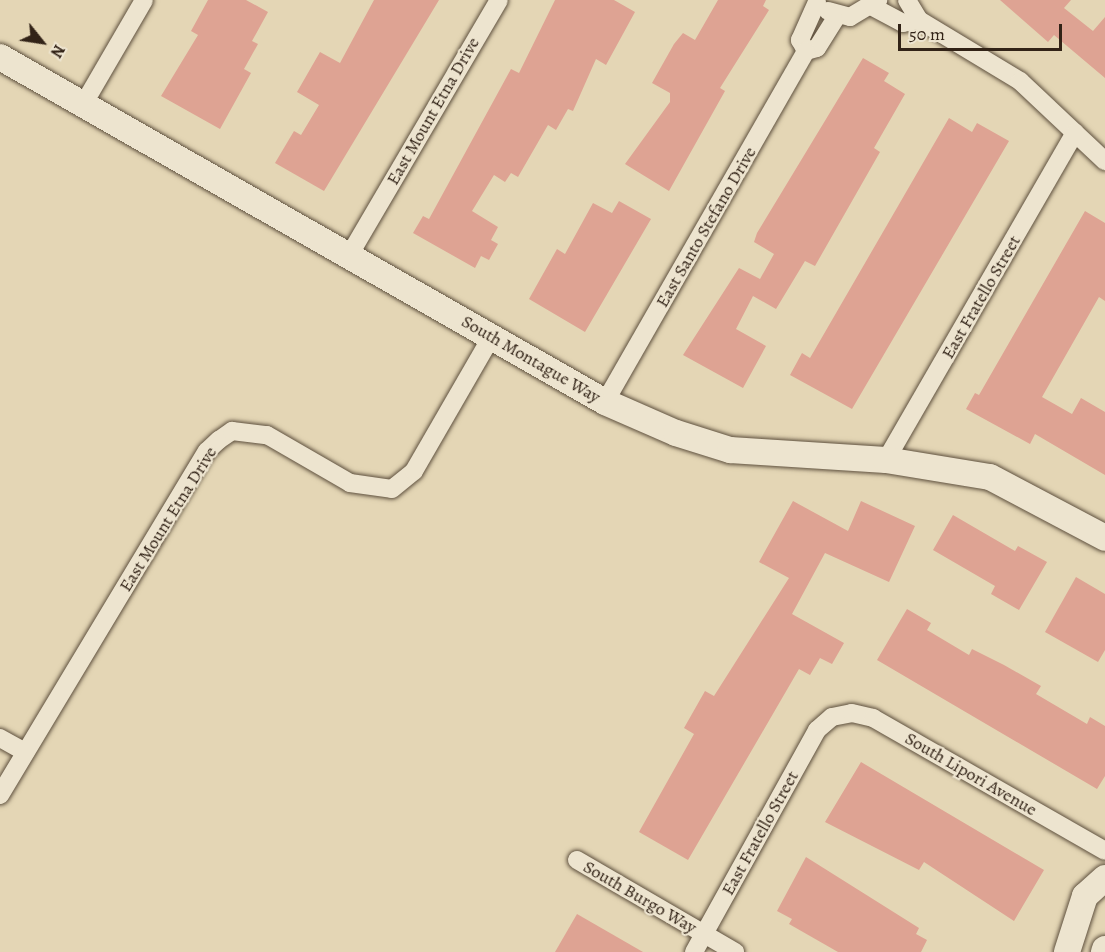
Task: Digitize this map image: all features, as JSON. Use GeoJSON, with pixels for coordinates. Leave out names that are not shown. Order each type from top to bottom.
{"type":"FeatureCollection","features":[{"type":"Feature","properties":{"kind":"street"},"geometry":{"type":"LineString","coordinates":[[83,105],[144,0]]}},
{"type":"Feature","properties":{"kind":"street","name":"East Mount Etna Drive"},"geometry":{"type":"LineString","coordinates":[[350,254],[499,0]]}},
{"type":"Feature","properties":{"kind":"street"},"geometry":{"type":"LineString","coordinates":[[907,0],[919,20],[1020,81],[1105,161]]}},
{"type":"Feature","properties":{"kind":"street"},"geometry":{"type":"LineString","coordinates":[[817,1],[838,15],[850,17],[876,3],[903,23],[919,20]]}},
{"type":"Feature","properties":{"kind":"street","name":"East Santo Stefano Drive"},"geometry":{"type":"LineString","coordinates":[[806,51],[800,40],[817,1]]}},
{"type":"Feature","properties":{"kind":"street","name":"East Santo Stefano Drive"},"geometry":{"type":"LineString","coordinates":[[606,402],[806,51],[817,48],[838,15]]}},
{"type":"Feature","properties":{"kind":"street","name":"South Montague Way"},"geometry":{"type":"LineString","coordinates":[[0,57],[350,254],[606,402],[730,450],[886,460],[998,480],[1105,538]]}},
{"type":"Feature","properties":{"kind":"street","name":"East Fratello Street"},"geometry":{"type":"LineString","coordinates":[[886,460],[1075,133]]}},
{"type":"Feature","properties":{"kind":"street","name":"East Mount Etna Drive"},"geometry":{"type":"LineString","coordinates":[[0,795],[207,451],[232,431],[267,435],[350,483],[392,489],[414,471],[492,336]]}},
{"type":"Feature","properties":{"kind":"street","name":"South Lipori Avenue"},"geometry":{"type":"LineString","coordinates":[[832,717],[852,713],[873,718],[1105,851]]}},
{"type":"Feature","properties":{"kind":"street","name":"East Fratello Street"},"geometry":{"type":"LineString","coordinates":[[694,952],[818,730],[832,717]]}},
{"type":"Feature","properties":{"kind":"street"},"geometry":{"type":"LineString","coordinates":[[0,738],[25,752]]}},
{"type":"Feature","properties":{"kind":"street","name":"South Burgo Way"},"geometry":{"type":"LineString","coordinates":[[576,860],[735,952]]}},
{"type":"Feature","properties":{"kind":"street"},"geometry":{"type":"LineString","coordinates":[[1067,952],[1085,896],[1105,878]]}},
{"type":"Feature","properties":{"kind":"building"},"geometry":{"type":"Polygon","coordinates":[[[208,0],[246,0],[268,12],[252,41],[258,44],[244,69],[251,73],[220,129],[161,96],[198,35],[191,31],[208,0]]]}},
{"type":"Feature","properties":{"kind":"building"},"geometry":{"type":"Polygon","coordinates":[[[374,0],[439,0],[324,191],[275,163],[294,131],[301,135],[319,105],[297,92],[320,52],[340,63],[374,0]]]}},
{"type":"Feature","properties":{"kind":"building"},"geometry":{"type":"Polygon","coordinates":[[[555,0],[614,0],[635,12],[606,65],[596,59],[573,111],[568,109],[556,130],[548,125],[518,177],[511,173],[505,182],[494,175],[472,211],[498,227],[491,240],[498,244],[489,260],[481,256],[475,268],[413,233],[423,216],[429,219],[511,69],[519,73],[555,0]]]}},
{"type":"Feature","properties":{"kind":"building"},"geometry":{"type":"Polygon","coordinates":[[[718,0],[766,0],[763,6],[769,10],[720,88],[725,91],[669,191],[625,164],[670,102],[670,93],[652,83],[674,44],[683,33],[695,40],[718,0]]]}},
{"type":"Feature","properties":{"kind":"building"},"geometry":{"type":"Polygon","coordinates":[[[1000,0],[1071,0],[1064,8],[1093,31],[1105,17],[1105,78],[1054,35],[1048,42],[1000,0]]]}},
{"type":"Feature","properties":{"kind":"building"},"geometry":{"type":"Polygon","coordinates":[[[863,58],[889,73],[884,81],[905,94],[874,148],[880,152],[815,266],[805,261],[776,309],[753,296],[736,329],[766,346],[743,388],[683,355],[739,268],[760,279],[774,254],[754,242],[757,233],[863,58]]]}},
{"type":"Feature","properties":{"kind":"building"},"geometry":{"type":"Polygon","coordinates":[[[949,118],[972,132],[977,123],[1009,141],[852,409],[790,375],[802,353],[810,358],[949,118]]]}},
{"type":"Feature","properties":{"kind":"building"},"geometry":{"type":"Polygon","coordinates":[[[619,201],[651,219],[585,332],[529,299],[557,249],[565,254],[593,203],[612,213],[619,201]]]}},
{"type":"Feature","properties":{"kind":"building"},"geometry":{"type":"Polygon","coordinates":[[[1085,211],[1105,223],[1105,301],[1099,297],[1042,397],[1072,414],[1081,398],[1105,412],[1105,475],[1035,434],[1030,444],[966,409],[975,393],[979,395],[1085,211]]]}},
{"type":"Feature","properties":{"kind":"building"},"geometry":{"type":"Polygon","coordinates":[[[793,501],[848,531],[861,501],[915,526],[889,582],[825,553],[792,614],[844,643],[832,664],[820,658],[810,675],[799,669],[688,860],[639,832],[694,734],[684,728],[705,691],[714,696],[789,578],[759,562],[793,501]]]}},
{"type":"Feature","properties":{"kind":"building"},"geometry":{"type":"Polygon","coordinates":[[[953,515],[1015,551],[1018,546],[1047,562],[1019,610],[991,594],[995,586],[933,550],[953,515]]]}},
{"type":"Feature","properties":{"kind":"building"},"geometry":{"type":"Polygon","coordinates":[[[1076,577],[1105,594],[1105,650],[1098,662],[1045,632],[1076,577]]]}},
{"type":"Feature","properties":{"kind":"building"},"geometry":{"type":"Polygon","coordinates":[[[907,609],[931,623],[927,630],[969,655],[972,649],[1004,665],[1041,686],[1036,694],[1087,724],[1090,717],[1105,726],[1105,776],[1097,789],[877,660],[907,609]]]}},
{"type":"Feature","properties":{"kind":"building"},"geometry":{"type":"Polygon","coordinates":[[[861,762],[1044,870],[1014,921],[924,862],[919,870],[825,822],[861,762]]]}},
{"type":"Feature","properties":{"kind":"building"},"geometry":{"type":"Polygon","coordinates":[[[806,857],[919,928],[916,934],[927,940],[921,952],[838,952],[789,924],[792,919],[777,911],[806,857]]]}},
{"type":"Feature","properties":{"kind":"building"},"geometry":{"type":"Polygon","coordinates":[[[577,914],[643,952],[555,952],[577,914]]]}}]}
